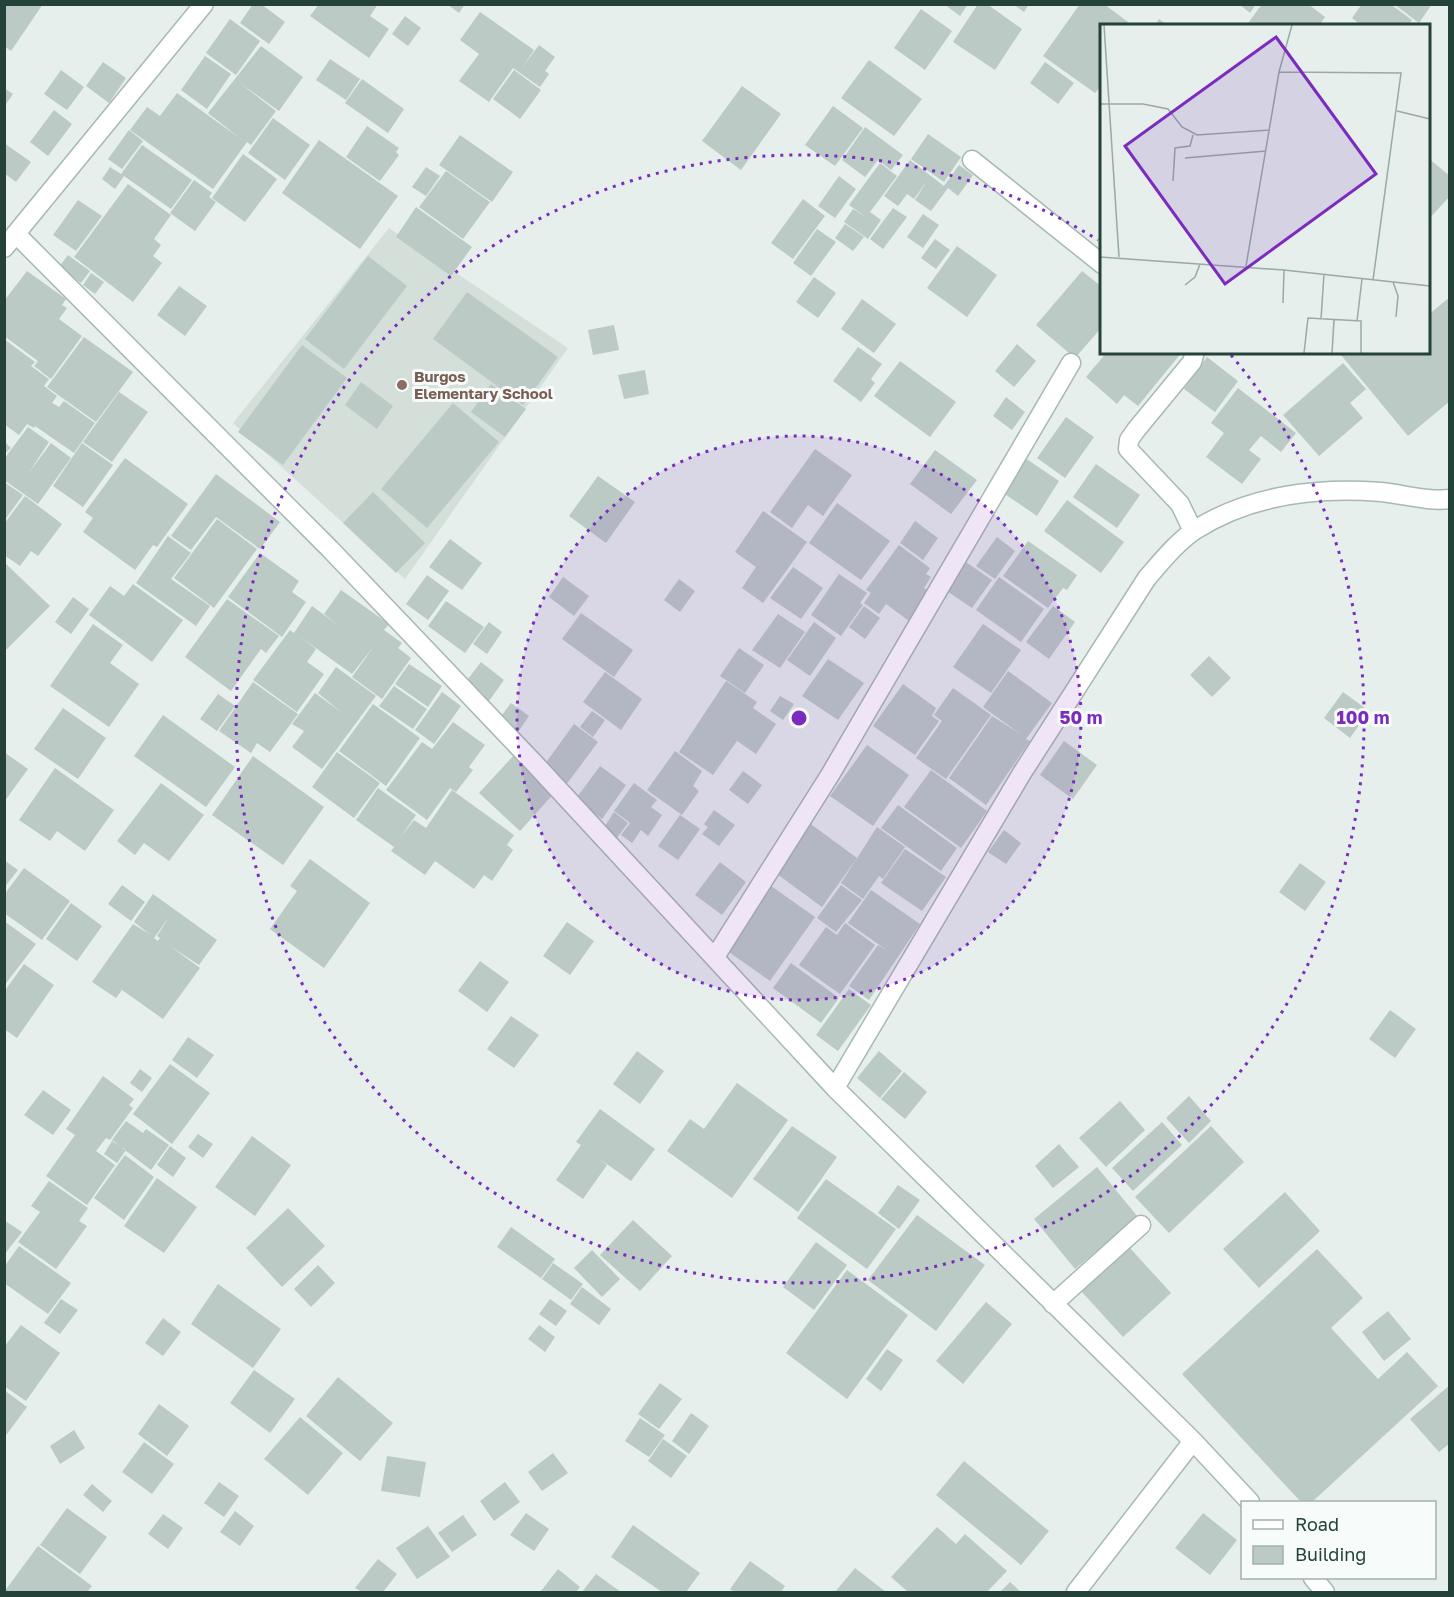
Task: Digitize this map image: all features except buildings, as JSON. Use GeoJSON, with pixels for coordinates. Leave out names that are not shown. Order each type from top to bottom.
{"type":"FeatureCollection","features":[{"type":"Feature","properties":{"kind":"street"},"geometry":{"type":"LineString","coordinates":[[204,4],[10,241],[330,549],[715,957],[835,1088],[1193,1441],[1248,1501]]}},
{"type":"Feature","properties":{"kind":"street"},"geometry":{"type":"LineString","coordinates":[[972,160],[1100,263]]}},
{"type":"Feature","properties":{"kind":"street"},"geometry":{"type":"LineString","coordinates":[[1193,531],[1180,504],[1128,449],[1136,430],[1192,362],[1194,354]]}},
{"type":"Feature","properties":{"kind":"street"},"geometry":{"type":"LineString","coordinates":[[715,957],[830,775],[1071,363]]}},
{"type":"Feature","properties":{"kind":"street"},"geometry":{"type":"LineString","coordinates":[[835,1088],[1022,773],[1146,578],[1193,531],[1218,517],[1301,492],[1381,492],[1449,499]]}},
{"type":"Feature","properties":{"kind":"street"},"geometry":{"type":"LineString","coordinates":[[1053,1304],[1141,1225]]}},
{"type":"Feature","properties":{"kind":"street"},"geometry":{"type":"LineString","coordinates":[[1076,1593],[1193,1441]]}},
{"type":"Feature","properties":{"kind":"street"},"geometry":{"type":"LineString","coordinates":[[1314,1579],[1325,1593]]}},
{"type":"Feature","properties":{"kind":"shaded area","name":"Burgos Elementary School"},"geometry":{"type":"Polygon","coordinates":[[[389,228],[568,348],[405,579],[233,423],[389,228]]]}},
{"type":"Feature","properties":{"kind":"place","name":"Burgos Elementary School"},"geometry":{"type":"Point","coordinates":[402,385]}}]}
